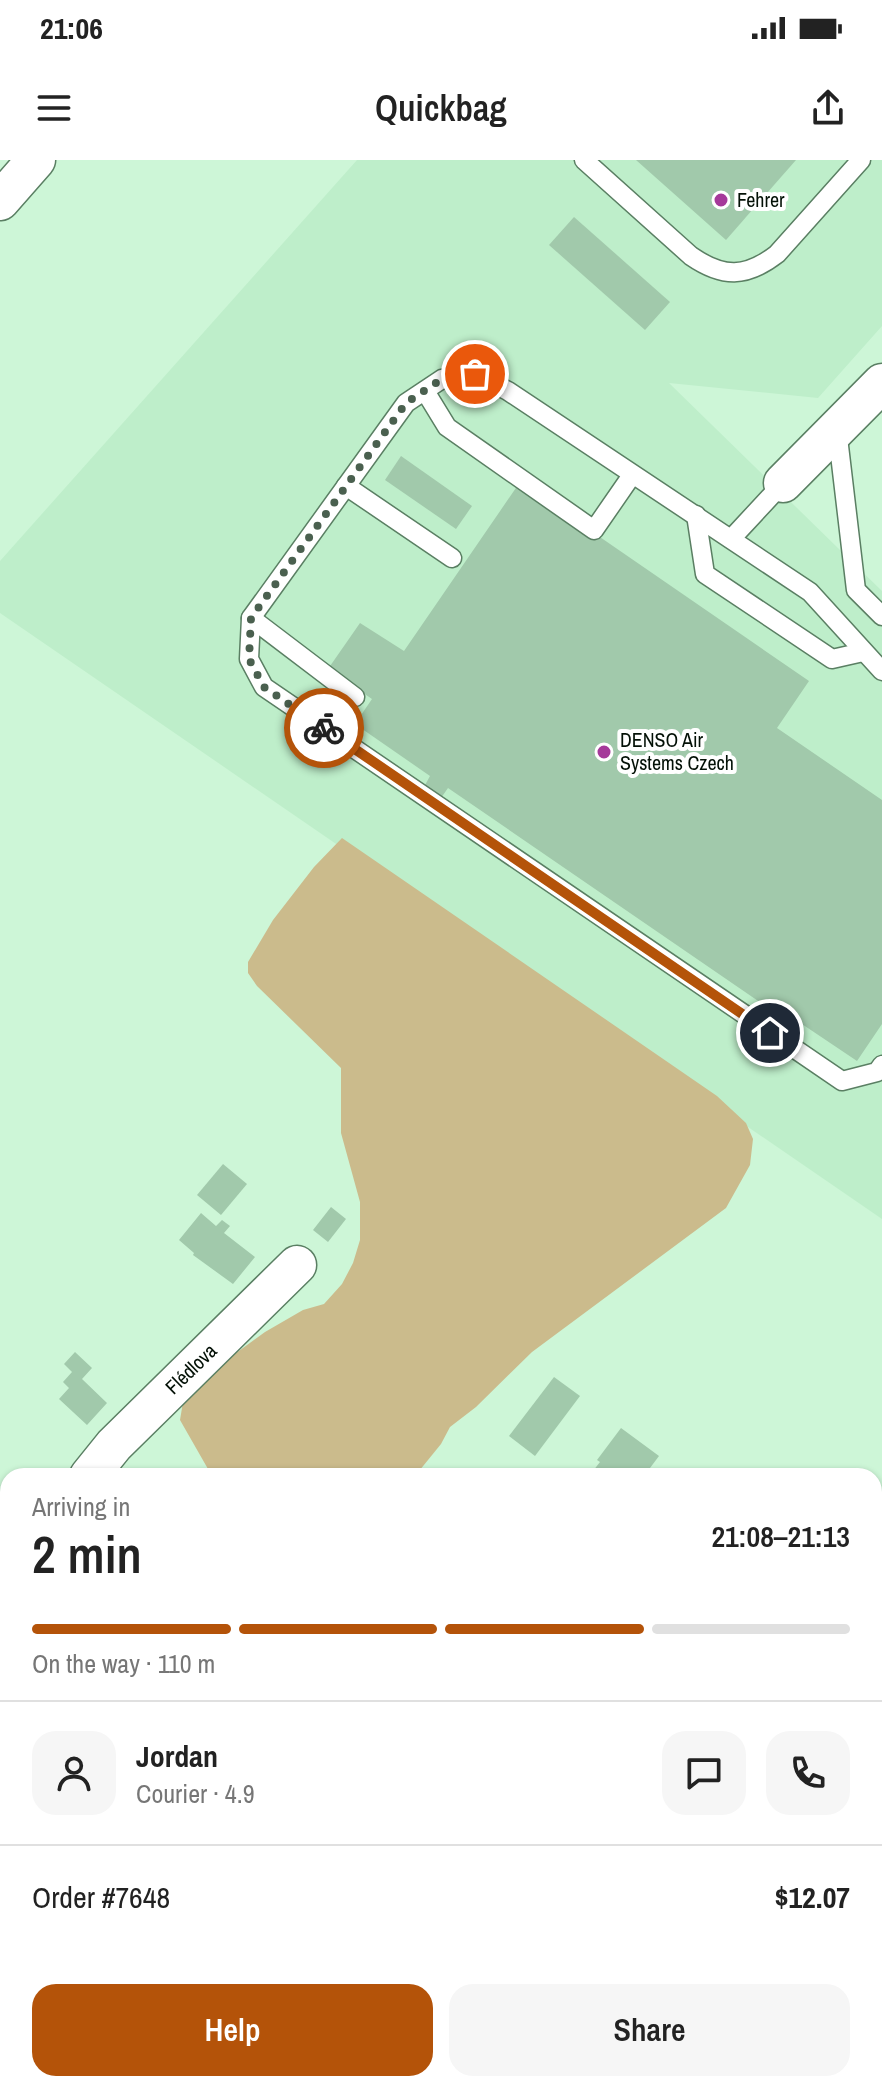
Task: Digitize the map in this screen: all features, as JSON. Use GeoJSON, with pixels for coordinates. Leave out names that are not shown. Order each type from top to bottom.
{"type":"FeatureCollection","features":[{"type":"Feature","properties":{"kind":"street"},"geometry":{"type":"LineString","coordinates":[[0,201],[36,160]]}},
{"type":"Feature","properties":{"kind":"street"},"geometry":{"type":"LineString","coordinates":[[783,483],[882,383]]}},
{"type":"Feature","properties":{"kind":"street","name":"Flédlova"},"geometry":{"type":"LineString","coordinates":[[95,1468],[114,1445],[297,1265]]}},
{"type":"Feature","properties":{"kind":"lane"},"geometry":{"type":"LineString","coordinates":[[584,160],[691,256],[708,268],[726,272],[745,272],[777,254],[861,160]]}},
{"type":"Feature","properties":{"kind":"lane"},"geometry":{"type":"LineString","coordinates":[[882,671],[810,592],[508,391],[475,374],[442,379],[406,403],[251,618],[249,659],[264,687],[842,1081],[877,1072],[882,1065]]}},
{"type":"Feature","properties":{"kind":"lane"},"geometry":{"type":"LineString","coordinates":[[425,391],[447,427],[594,530],[632,475]]}},
{"type":"Feature","properties":{"kind":"lane"},"geometry":{"type":"LineString","coordinates":[[837,429],[856,590],[882,616]]}},
{"type":"Feature","properties":{"kind":"lane"},"geometry":{"type":"LineString","coordinates":[[731,539],[783,483]]}},
{"type":"Feature","properties":{"kind":"lane"},"geometry":{"type":"LineString","coordinates":[[346,486],[452,558]]}},
{"type":"Feature","properties":{"kind":"lane"},"geometry":{"type":"LineString","coordinates":[[696,515],[705,574],[832,659],[863,652]]}},
{"type":"Feature","properties":{"kind":"lane"},"geometry":{"type":"LineString","coordinates":[[251,618],[355,697]]}},
{"type":"Feature","properties":{"kind":"shaded area"},"geometry":{"type":"Polygon","coordinates":[[[357,160],[882,160],[882,326],[818,398],[669,383],[882,591],[882,1219],[0,613],[0,561],[357,160]]]}},
{"type":"Feature","properties":{"kind":"shaded area"},"geometry":{"type":"Polygon","coordinates":[[[342,838],[717,1096],[746,1123],[753,1139],[750,1165],[726,1208],[532,1352],[476,1407],[450,1427],[422,1468],[207,1468],[180,1420],[183,1402],[221,1364],[265,1332],[303,1310],[324,1304],[342,1284],[360,1240],[360,1202],[341,1133],[341,1068],[257,986],[248,973],[248,962],[273,920],[314,867],[342,838]]]}},
{"type":"Feature","properties":{"kind":"building","name":"Fehrer"},"geometry":{"type":"Polygon","coordinates":[[[636,160],[796,160],[726,240],[636,160]]]}},
{"type":"Feature","properties":{"kind":"building"},"geometry":{"type":"Polygon","coordinates":[[[574,217],[670,302],[645,330],[549,245],[574,217]]]}},
{"type":"Feature","properties":{"kind":"building"},"geometry":{"type":"Polygon","coordinates":[[[401,456],[472,506],[456,529],[385,480],[401,456]]]}},
{"type":"Feature","properties":{"kind":"building","name":"DENSO Air Systems Czech"},"geometry":{"type":"Polygon","coordinates":[[[520,482],[809,681],[777,728],[882,800],[882,1024],[857,1061],[790,1016],[786,1020],[448,788],[441,798],[424,787],[430,776],[355,724],[372,699],[328,669],[360,623],[404,651],[520,482]]]}},
{"type":"Feature","properties":{"kind":"building"},"geometry":{"type":"Polygon","coordinates":[[[223,1164],[247,1184],[221,1215],[197,1195],[223,1164]]]}},
{"type":"Feature","properties":{"kind":"building"},"geometry":{"type":"Polygon","coordinates":[[[331,1207],[346,1219],[328,1242],[313,1230],[331,1207]]]}},
{"type":"Feature","properties":{"kind":"building"},"geometry":{"type":"Polygon","coordinates":[[[201,1213],[216,1226],[222,1220],[230,1226],[224,1233],[255,1257],[233,1284],[193,1255],[179,1240],[201,1213]]]}},
{"type":"Feature","properties":{"kind":"building"},"geometry":{"type":"Polygon","coordinates":[[[75,1352],[92,1368],[82,1379],[107,1403],[87,1425],[59,1399],[69,1388],[63,1382],[72,1372],[64,1364],[75,1352]]]}},
{"type":"Feature","properties":{"kind":"building"},"geometry":{"type":"Polygon","coordinates":[[[554,1377],[580,1396],[535,1456],[509,1436],[554,1377]]]}},
{"type":"Feature","properties":{"kind":"building"},"geometry":{"type":"Polygon","coordinates":[[[621,1428],[659,1456],[650,1468],[595,1468],[600,1462],[597,1460],[621,1428]]]}},
{"type":"Feature","properties":{"kind":"way so far"},"geometry":{"type":"LineString","coordinates":[[324,728],[264,687],[249,659],[251,618],[406,403],[442,379],[475,374]]}},
{"type":"Feature","properties":{"kind":"place","name":"Fehrer"},"geometry":{"type":"Point","coordinates":[721,200]}},
{"type":"Feature","properties":{"kind":"place","name":"DENSO Air Systems Czech"},"geometry":{"type":"Point","coordinates":[604,752]}},
{"type":"Feature","properties":{"kind":"route"},"geometry":{"type":"LineString","coordinates":[[324,728],[770,1033]]}}]}
